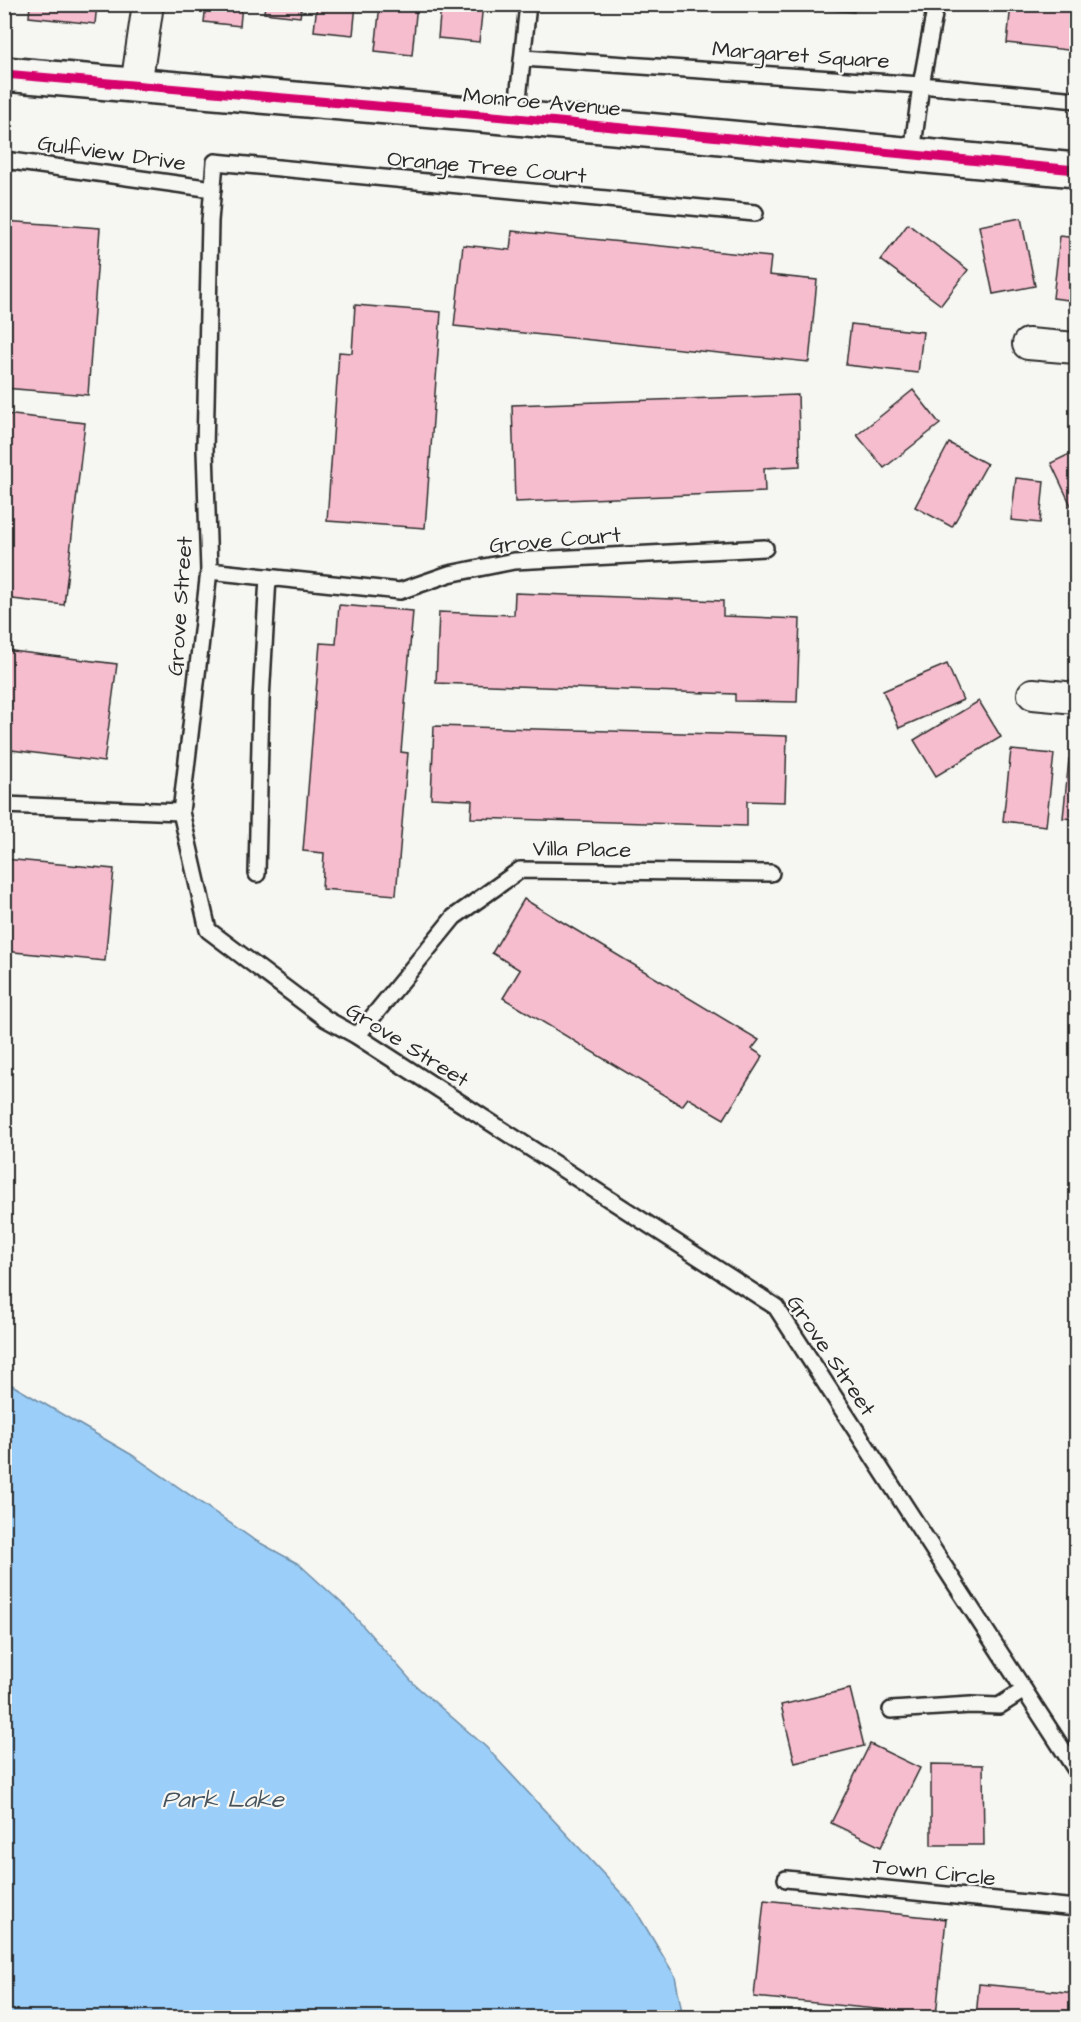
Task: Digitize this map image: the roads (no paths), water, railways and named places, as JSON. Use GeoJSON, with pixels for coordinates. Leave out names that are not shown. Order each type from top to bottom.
{"type":"FeatureCollection","features":[{"type":"Feature","properties":{"kind":"street"},"geometry":{"type":"LineString","coordinates":[[136,86],[148,4]]}},
{"type":"Feature","properties":{"kind":"street","name":"Monroe Avenue"},"geometry":{"type":"LineString","coordinates":[[4,74],[516,118],[1077,170]]}},
{"type":"Feature","properties":{"kind":"street"},"geometry":{"type":"LineString","coordinates":[[1028,344],[1077,348]]}},
{"type":"Feature","properties":{"kind":"street"},"geometry":{"type":"LineString","coordinates":[[1033,694],[1077,698]]}},
{"type":"Feature","properties":{"kind":"lane"},"geometry":{"type":"LineString","coordinates":[[516,118],[528,4]]}},
{"type":"Feature","properties":{"kind":"lane"},"geometry":{"type":"LineString","coordinates":[[912,154],[921,85],[936,4]]}},
{"type":"Feature","properties":{"kind":"lane","name":"Margaret Square"},"geometry":{"type":"LineString","coordinates":[[523,58],[921,85],[1077,100]]}},
{"type":"Feature","properties":{"kind":"lane","name":"Gulfview Drive"},"geometry":{"type":"LineString","coordinates":[[4,160],[213,189]]}},
{"type":"Feature","properties":{"kind":"lane","name":"Grove Street"},"geometry":{"type":"LineString","coordinates":[[215,162],[210,221],[205,450],[209,571],[182,812],[208,930],[326,1019],[357,1036],[776,1307],[1077,1770]]}},
{"type":"Feature","properties":{"kind":"lane","name":"Orange Tree Court"},"geometry":{"type":"LineString","coordinates":[[215,162],[755,213]]}},
{"type":"Feature","properties":{"kind":"lane","name":"Grove Court"},"geometry":{"type":"LineString","coordinates":[[209,571],[400,591],[448,574],[514,561],[765,548]]}},
{"type":"Feature","properties":{"kind":"lane"},"geometry":{"type":"LineString","coordinates":[[257,874],[261,700],[268,577]]}},
{"type":"Feature","properties":{"kind":"lane"},"geometry":{"type":"LineString","coordinates":[[4,805],[182,812]]}},
{"type":"Feature","properties":{"kind":"lane","name":"Villa Place"},"geometry":{"type":"LineString","coordinates":[[357,1036],[454,917],[520,870],[771,873]]}},
{"type":"Feature","properties":{"kind":"lane"},"geometry":{"type":"LineString","coordinates":[[891,1710],[971,1705],[999,1706],[1024,1690]]}},
{"type":"Feature","properties":{"kind":"lane","name":"Town Circle"},"geometry":{"type":"LineString","coordinates":[[786,1879],[1077,1908]]}},
{"type":"Feature","properties":{"kind":"water","name":"Park Lake"},"geometry":{"type":"Polygon","coordinates":[[[5,1381],[132,1455],[253,1539],[299,1564],[348,1609],[415,1685],[486,1747],[633,1906],[675,1976],[683,2017],[5,2017],[5,1381]]]}}]}
